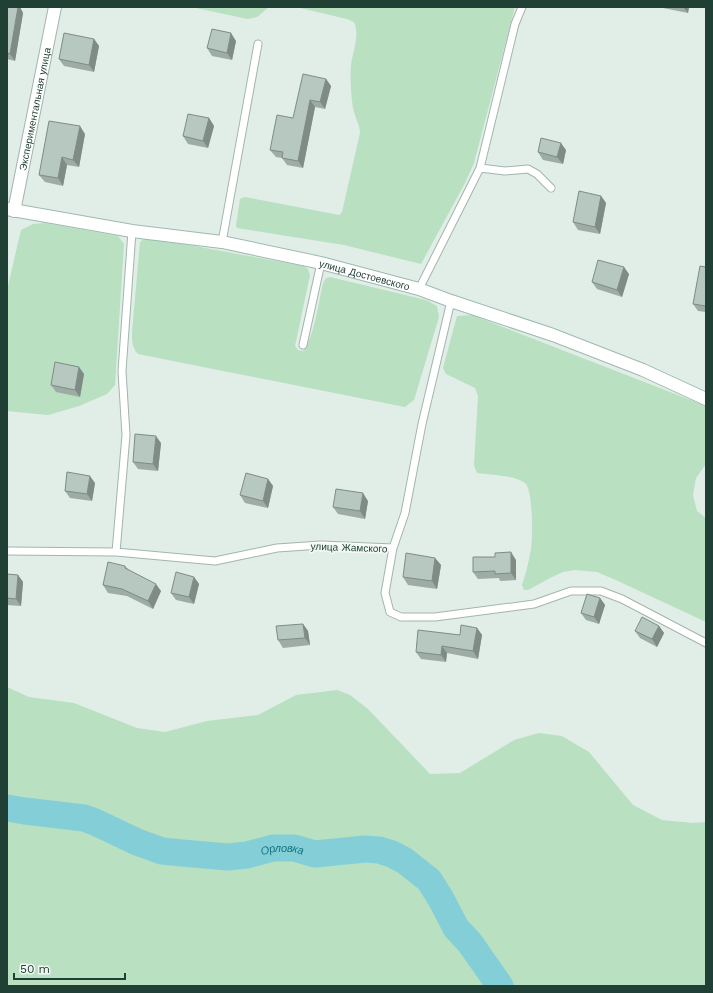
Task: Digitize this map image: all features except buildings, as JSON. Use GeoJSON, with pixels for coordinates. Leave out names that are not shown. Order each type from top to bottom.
{"type":"FeatureCollection","features":[{"type":"Feature","properties":{"kind":"main road","name":"Экспериментальная улица"},"geometry":{"type":"LineString","coordinates":[[11,210],[55,7]]}},
{"type":"Feature","properties":{"kind":"main road","name":"улица Достоевского"},"geometry":{"type":"LineString","coordinates":[[11,210],[132,231],[222,242],[321,263],[419,289],[553,335],[643,370],[706,399]]}},
{"type":"Feature","properties":{"kind":"lane"},"geometry":{"type":"LineString","coordinates":[[419,289],[480,168],[515,24],[522,7]]}},
{"type":"Feature","properties":{"kind":"lane"},"geometry":{"type":"LineString","coordinates":[[222,242],[258,44]]}},
{"type":"Feature","properties":{"kind":"lane"},"geometry":{"type":"LineString","coordinates":[[480,168],[505,171],[528,169],[537,174],[551,188]]}},
{"type":"Feature","properties":{"kind":"lane"},"geometry":{"type":"LineString","coordinates":[[116,552],[126,435],[122,371],[132,231]]}},
{"type":"Feature","properties":{"kind":"lane"},"geometry":{"type":"LineString","coordinates":[[303,345],[321,263]]}},
{"type":"Feature","properties":{"kind":"lane"},"geometry":{"type":"LineString","coordinates":[[392,548],[405,513],[422,424],[451,301]]}},
{"type":"Feature","properties":{"kind":"lane","name":"улица Жамского"},"geometry":{"type":"LineString","coordinates":[[7,551],[116,552],[215,561],[277,548],[321,545],[392,548],[385,593],[390,612],[401,617],[435,617],[534,604],[571,591],[601,591],[622,599],[706,643]]}},
{"type":"Feature","properties":{"kind":"green space"},"geometry":{"type":"Polygon","coordinates":[[[191,7],[269,7],[257,17],[248,19],[191,7]]]}},
{"type":"Feature","properties":{"kind":"green space"},"geometry":{"type":"Polygon","coordinates":[[[296,7],[515,7],[474,163],[465,183],[421,264],[344,245],[237,228],[236,225],[240,199],[245,197],[339,215],[342,212],[360,133],[351,95],[351,65],[356,43],[356,27],[354,22],[347,19],[296,7]]]}},
{"type":"Feature","properties":{"kind":"green space"},"geometry":{"type":"Polygon","coordinates":[[[45,223],[118,236],[124,244],[115,385],[107,394],[79,406],[48,415],[7,411],[7,290],[21,230],[33,224],[45,223]]]}},
{"type":"Feature","properties":{"kind":"green space"},"geometry":{"type":"Polygon","coordinates":[[[151,238],[303,266],[308,269],[310,275],[295,346],[298,350],[303,351],[310,338],[316,319],[323,283],[326,278],[330,277],[426,300],[437,306],[439,317],[414,400],[405,407],[138,354],[133,347],[132,332],[140,242],[144,239],[151,238]]]}},
{"type":"Feature","properties":{"kind":"green space"},"geometry":{"type":"Polygon","coordinates":[[[472,315],[706,406],[706,464],[696,478],[693,495],[697,511],[706,518],[706,622],[597,572],[575,570],[563,572],[528,590],[524,590],[522,585],[531,549],[532,535],[532,514],[528,487],[521,480],[515,478],[477,473],[474,465],[478,396],[475,388],[446,374],[443,368],[457,316],[472,315]]]}},
{"type":"Feature","properties":{"kind":"green space"},"geometry":{"type":"Polygon","coordinates":[[[7,687],[29,697],[74,703],[137,728],[165,732],[207,721],[258,715],[296,695],[337,690],[350,695],[368,709],[430,774],[460,773],[514,740],[539,733],[562,736],[589,752],[633,805],[662,820],[693,823],[706,822],[706,986],[7,986],[7,687]]]}},
{"type":"Feature","properties":{"kind":"waterway","name":"Орловка"},"geometry":{"type":"LineString","coordinates":[[7,808],[84,818],[137,842],[162,851],[228,857],[247,855],[273,848],[294,848],[315,854],[365,849],[379,850],[392,854],[405,861],[429,880],[456,928],[470,943],[500,986]]}}]}
